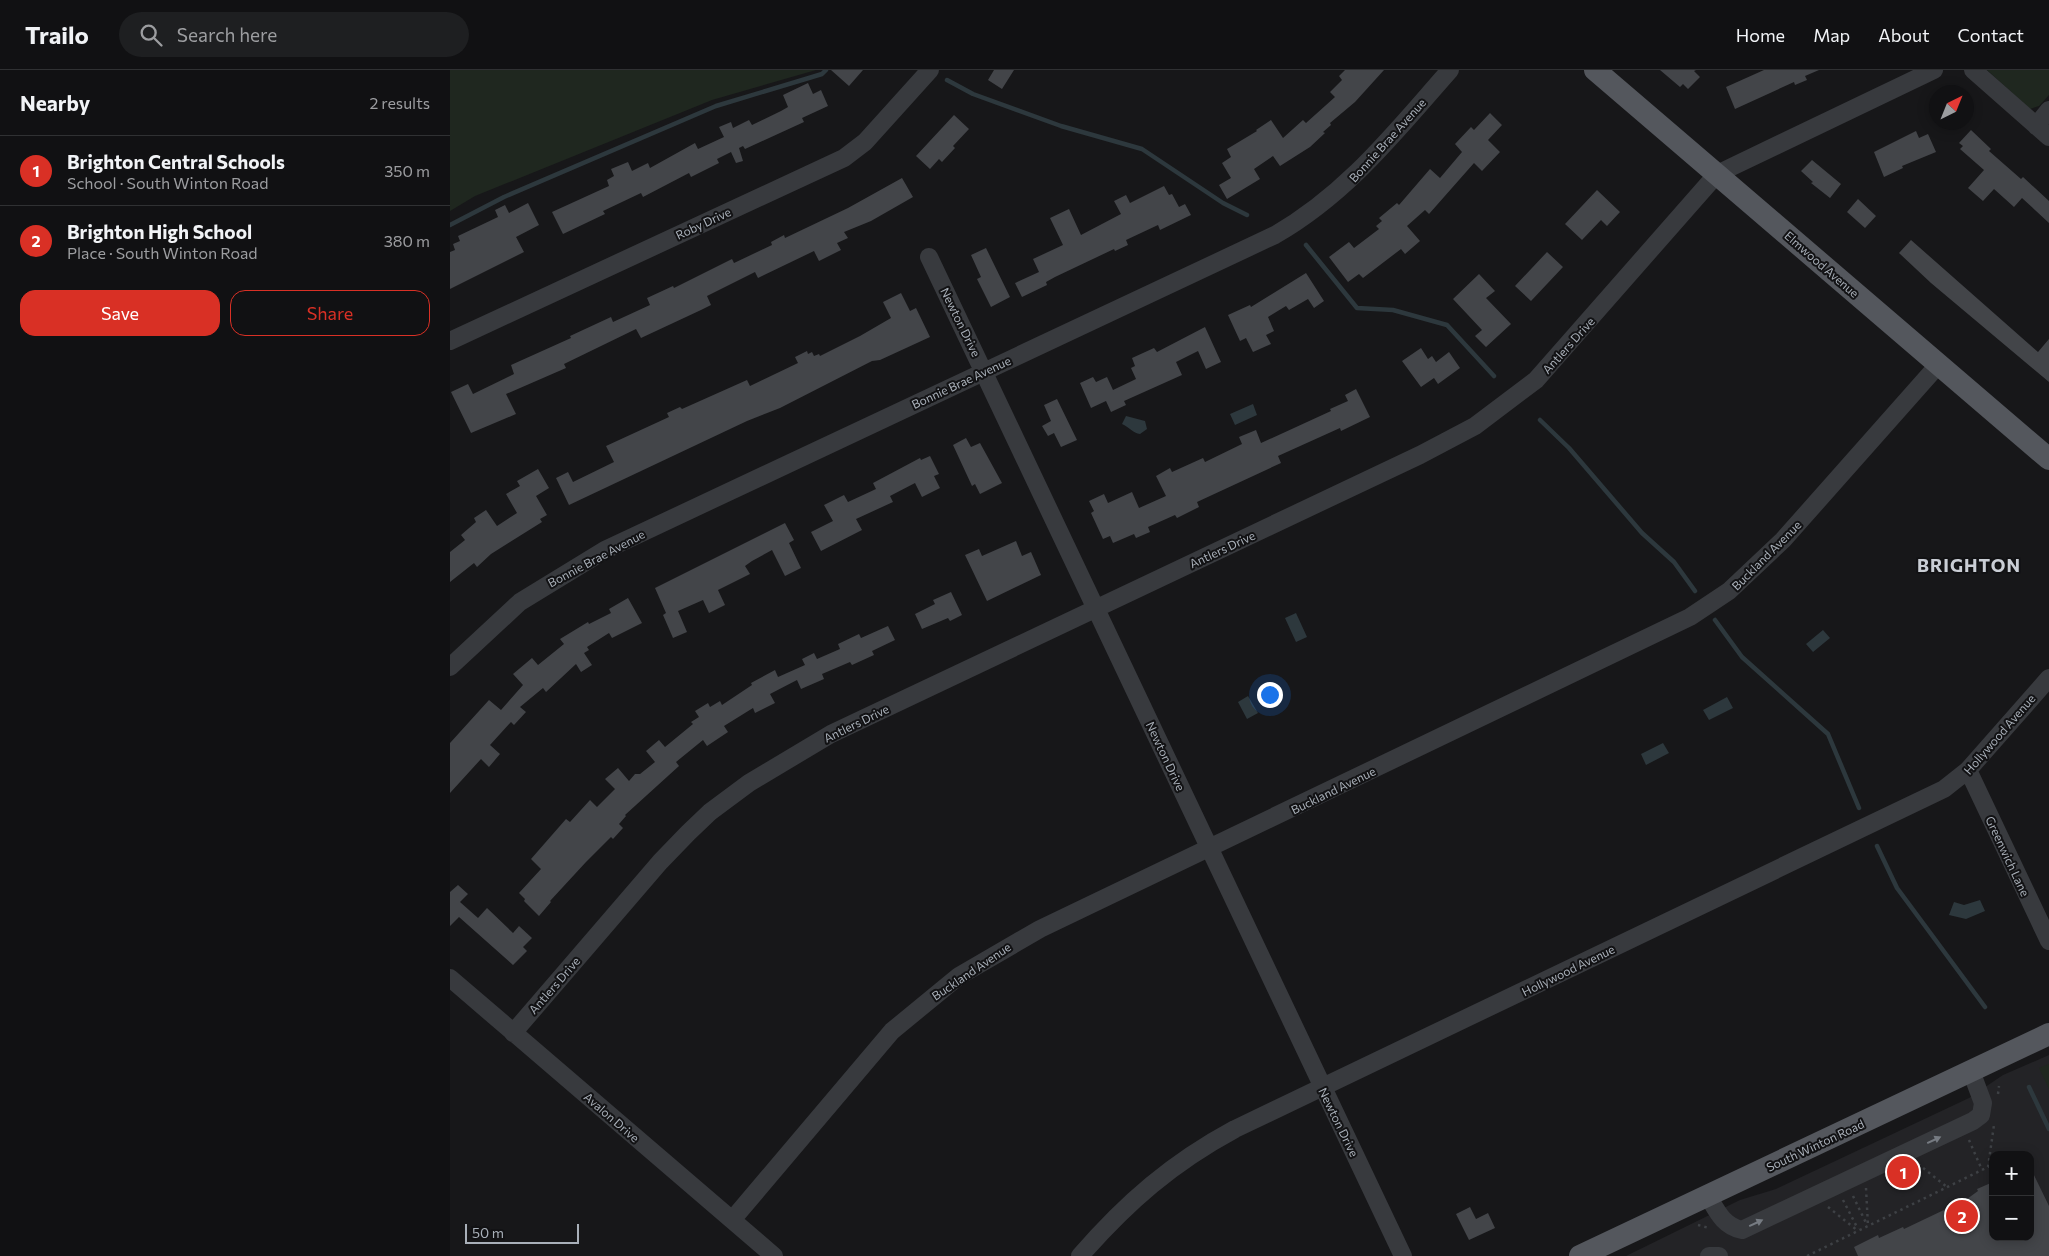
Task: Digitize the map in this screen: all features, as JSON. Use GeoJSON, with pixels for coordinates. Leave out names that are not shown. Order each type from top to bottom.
{"type":"FeatureCollection","features":[{"type":"Feature","properties":{"kind":"main road","name":"Elmwood Avenue"},"geometry":{"type":"LineString","coordinates":[[1595,70],[2049,459]]}},
{"type":"Feature","properties":{"kind":"main road","name":"South Winton Road"},"geometry":{"type":"LineString","coordinates":[[1580,1256],[2049,1034]]}},
{"type":"Feature","properties":{"kind":"street","name":"Roby Drive"},"geometry":{"type":"LineString","coordinates":[[450,341],[844,158],[865,142],[930,70]]}},
{"type":"Feature","properties":{"kind":"street","name":"Bonnie Brae Avenue"},"geometry":{"type":"LineString","coordinates":[[450,667],[520,602],[585,560],[1275,235],[1298,222],[1340,190],[1366,166],[1450,70]]}},
{"type":"Feature","properties":{"kind":"street","name":"Antlers Drive"},"geometry":{"type":"LineString","coordinates":[[514,1033],[660,862],[703,819],[728,798],[831,734],[1420,455],[1475,426],[1536,380],[1717,174],[1934,70]]}},
{"type":"Feature","properties":{"kind":"street"},"geometry":{"type":"LineString","coordinates":[[1972,70],[2049,137]]}},
{"type":"Feature","properties":{"kind":"street"},"geometry":{"type":"LineString","coordinates":[[2036,126],[2049,110]]}},
{"type":"Feature","properties":{"kind":"street","name":"Newton Drive"},"geometry":{"type":"LineString","coordinates":[[929,257],[985,371],[1403,1256]]}},
{"type":"Feature","properties":{"kind":"street","name":"Buckland Avenue"},"geometry":{"type":"LineString","coordinates":[[732,1220],[892,1031],[959,976],[1025,937],[1690,617],[1748,575],[1783,540],[1939,364]]}},
{"type":"Feature","properties":{"kind":"street","name":"Hollywood Avenue"},"geometry":{"type":"LineString","coordinates":[[1080,1256],[1124,1208],[1184,1159],[1235,1129],[1944,789],[1968,770],[2049,678]]}},
{"type":"Feature","properties":{"kind":"street","name":"Greenwich Lane"},"geometry":{"type":"LineString","coordinates":[[1968,770],[2049,941]]}},
{"type":"Feature","properties":{"kind":"street","name":"Avalon Drive"},"geometry":{"type":"LineString","coordinates":[[450,978],[774,1256]]}},
{"type":"Feature","properties":{"kind":"street"},"geometry":{"type":"LineString","coordinates":[[1708,1196],[1722,1219],[1732,1228],[1742,1230],[1964,1126],[1981,1115],[1983,1102],[1971,1071]]}},
{"type":"Feature","properties":{"kind":"street"},"geometry":{"type":"LineString","coordinates":[[1709,1256],[1718,1256]]}},
{"type":"Feature","properties":{"kind":"path"},"geometry":{"type":"LineString","coordinates":[[1998,1086],[1998,1095]]}},
{"type":"Feature","properties":{"kind":"path"},"geometry":{"type":"LineString","coordinates":[[1807,1256],[1988,1167],[1994,1121]]}},
{"type":"Feature","properties":{"kind":"path"},"geometry":{"type":"LineString","coordinates":[[1966,1134],[1982,1170]]}},
{"type":"Feature","properties":{"kind":"path"},"geometry":{"type":"LineString","coordinates":[[1913,1160],[1948,1187]]}},
{"type":"Feature","properties":{"kind":"path"},"geometry":{"type":"LineString","coordinates":[[1866,1182],[1868,1226]]}},
{"type":"Feature","properties":{"kind":"path"},"geometry":{"type":"LineString","coordinates":[[1850,1190],[1868,1226]]}},
{"type":"Feature","properties":{"kind":"path"},"geometry":{"type":"LineString","coordinates":[[1840,1194],[1858,1231]]}},
{"type":"Feature","properties":{"kind":"path"},"geometry":{"type":"LineString","coordinates":[[1823,1203],[1858,1231]]}},
{"type":"Feature","properties":{"kind":"shaded area"},"geometry":{"type":"Polygon","coordinates":[[[450,70],[816,70],[712,100],[475,196],[450,211],[450,70]]]}},
{"type":"Feature","properties":{"kind":"shaded area"},"geometry":{"type":"Polygon","coordinates":[[[1987,70],[2049,70],[2049,95],[2039,106],[2030,109],[1987,70]]]}},
{"type":"Feature","properties":{"kind":"shaded area"},"geometry":{"type":"Polygon","coordinates":[[[1253,404],[1257,415],[1235,425],[1230,414],[1253,404]]]}},
{"type":"Feature","properties":{"kind":"shaded area"},"geometry":{"type":"Polygon","coordinates":[[[1126,416],[1145,421],[1147,429],[1140,434],[1133,431],[1122,424],[1126,416]]]}},
{"type":"Feature","properties":{"kind":"shaded area"},"geometry":{"type":"Polygon","coordinates":[[[1296,613],[1307,637],[1296,642],[1285,618],[1296,613]]]}},
{"type":"Feature","properties":{"kind":"shaded area"},"geometry":{"type":"Polygon","coordinates":[[[1823,630],[1830,638],[1813,652],[1806,644],[1823,630]]]}},
{"type":"Feature","properties":{"kind":"shaded area"},"geometry":{"type":"Polygon","coordinates":[[[1248,696],[1258,713],[1247,719],[1238,702],[1248,696]]]}},
{"type":"Feature","properties":{"kind":"shaded area"},"geometry":{"type":"Polygon","coordinates":[[[1727,697],[1733,708],[1709,720],[1703,710],[1727,697]]]}},
{"type":"Feature","properties":{"kind":"shaded area"},"geometry":{"type":"Polygon","coordinates":[[[1663,743],[1669,753],[1646,765],[1641,754],[1663,743]]]}},
{"type":"Feature","properties":{"kind":"shaded area"},"geometry":{"type":"Polygon","coordinates":[[[1980,900],[1985,911],[1966,919],[1949,915],[1954,902],[1964,905],[1980,900]]]}},
{"type":"Feature","properties":{"kind":"shaded area"},"geometry":{"type":"Polygon","coordinates":[[[2049,1055],[2049,1256],[1626,1256],[1740,1200],[1776,1189],[1969,1098],[2003,1075],[2049,1055]]]}},
{"type":"Feature","properties":{"kind":"shaded area"},"geometry":{"type":"Polygon","coordinates":[[[2049,1064],[2049,1089],[2039,1068],[2049,1064]]]}},
{"type":"Feature","properties":{"kind":"building"},"geometry":{"type":"Polygon","coordinates":[[[831,70],[863,70],[849,86],[831,70]]]}},
{"type":"Feature","properties":{"kind":"building"},"geometry":{"type":"Polygon","coordinates":[[[994,70],[1014,70],[1002,89],[988,80],[994,70]]]}},
{"type":"Feature","properties":{"kind":"building"},"geometry":{"type":"Polygon","coordinates":[[[1345,70],[1384,70],[1355,102],[1330,123],[1331,125],[1323,132],[1325,133],[1310,147],[1280,166],[1273,156],[1254,169],[1260,179],[1227,199],[1219,185],[1231,178],[1222,163],[1231,157],[1227,149],[1271,120],[1283,138],[1303,120],[1306,123],[1335,97],[1330,92],[1342,80],[1339,76],[1345,70]]]}},
{"type":"Feature","properties":{"kind":"building"},"geometry":{"type":"Polygon","coordinates":[[[1660,70],[1696,70],[1694,71],[1700,77],[1688,89],[1683,84],[1680,87],[1660,70]]]}},
{"type":"Feature","properties":{"kind":"building"},"geometry":{"type":"Polygon","coordinates":[[[1764,70],[1819,70],[1805,76],[1807,80],[1795,85],[1794,82],[1735,109],[1726,87],[1764,70]]]}},
{"type":"Feature","properties":{"kind":"building"},"geometry":{"type":"Polygon","coordinates":[[[808,83],[813,94],[821,90],[828,106],[802,118],[804,122],[745,149],[743,146],[739,148],[743,161],[736,163],[731,152],[717,159],[719,163],[691,177],[689,173],[643,197],[641,193],[603,211],[605,214],[563,234],[552,212],[609,186],[607,180],[614,176],[611,169],[628,162],[632,171],[648,163],[650,168],[695,143],[698,149],[724,137],[719,127],[731,122],[733,128],[749,120],[752,125],[788,107],[783,95],[808,83]]]}},
{"type":"Feature","properties":{"kind":"building"},"geometry":{"type":"Polygon","coordinates":[[[1490,113],[1502,125],[1488,140],[1500,152],[1482,171],[1474,163],[1429,214],[1425,210],[1407,226],[1420,241],[1405,254],[1401,249],[1363,278],[1359,274],[1348,282],[1329,257],[1349,242],[1354,248],[1379,229],[1376,226],[1382,221],[1379,218],[1397,203],[1399,205],[1430,169],[1440,178],[1462,152],[1455,144],[1471,127],[1474,130],[1490,113]]]}},
{"type":"Feature","properties":{"kind":"building"},"geometry":{"type":"Polygon","coordinates":[[[954,115],[969,129],[953,146],[955,148],[942,162],[939,159],[930,169],[916,156],[954,115]]]}},
{"type":"Feature","properties":{"kind":"building"},"geometry":{"type":"Polygon","coordinates":[[[1971,130],[1991,149],[1989,151],[2021,179],[2023,177],[2049,201],[2049,223],[2022,198],[2014,207],[1994,189],[1983,201],[1968,188],[1984,170],[1960,149],[1963,146],[1959,143],[1971,130]]]}},
{"type":"Feature","properties":{"kind":"building"},"geometry":{"type":"Polygon","coordinates":[[[1916,131],[1919,138],[1928,134],[1936,152],[1902,166],[1903,168],[1884,177],[1874,152],[1916,131]]]}},
{"type":"Feature","properties":{"kind":"building"},"geometry":{"type":"Polygon","coordinates":[[[1812,160],[1841,184],[1830,198],[1811,183],[1813,182],[1801,171],[1812,160]]]}},
{"type":"Feature","properties":{"kind":"building"},"geometry":{"type":"Polygon","coordinates":[[[902,178],[913,197],[871,221],[844,232],[848,238],[837,243],[841,250],[819,261],[814,251],[758,278],[755,272],[707,296],[711,305],[701,310],[641,338],[636,329],[564,364],[566,368],[506,394],[516,414],[471,433],[451,392],[468,384],[473,394],[514,374],[511,365],[571,338],[570,336],[611,317],[613,322],[650,305],[647,298],[673,286],[674,288],[732,259],[734,263],[772,245],[771,242],[784,235],[785,238],[848,208],[902,178]]]}},
{"type":"Feature","properties":{"kind":"building"},"geometry":{"type":"Polygon","coordinates":[[[1164,186],[1169,195],[1172,194],[1179,207],[1185,204],[1191,215],[1160,230],[1158,225],[1126,240],[1128,245],[1115,251],[1114,249],[1055,277],[1046,282],[1047,285],[1022,297],[1015,283],[1039,272],[1033,259],[1063,245],[1050,218],[1069,209],[1081,235],[1121,214],[1114,201],[1126,195],[1130,203],[1164,186]]]}},
{"type":"Feature","properties":{"kind":"building"},"geometry":{"type":"Polygon","coordinates":[[[1597,190],[1620,212],[1607,226],[1601,220],[1582,240],[1565,224],[1597,190]]]}},
{"type":"Feature","properties":{"kind":"building"},"geometry":{"type":"Polygon","coordinates":[[[1858,199],[1876,216],[1865,228],[1847,212],[1858,199]]]}},
{"type":"Feature","properties":{"kind":"building"},"geometry":{"type":"Polygon","coordinates":[[[528,203],[539,225],[516,237],[524,252],[450,289],[450,252],[455,250],[453,244],[460,241],[458,236],[498,217],[495,210],[505,205],[509,213],[528,203]]]}},
{"type":"Feature","properties":{"kind":"building"},"geometry":{"type":"Polygon","coordinates":[[[1911,240],[2038,352],[2049,339],[2049,382],[1931,283],[1899,253],[1911,240]]]}},
{"type":"Feature","properties":{"kind":"building"},"geometry":{"type":"Polygon","coordinates":[[[986,248],[1010,297],[991,307],[977,279],[981,277],[971,255],[986,248]]]}},
{"type":"Feature","properties":{"kind":"building"},"geometry":{"type":"Polygon","coordinates":[[[1547,252],[1563,267],[1531,301],[1515,286],[1547,252]]]}},
{"type":"Feature","properties":{"kind":"building"},"geometry":{"type":"Polygon","coordinates":[[[1306,273],[1324,301],[1314,308],[1308,299],[1289,310],[1286,306],[1268,317],[1274,331],[1266,335],[1271,344],[1253,352],[1246,338],[1240,341],[1228,315],[1250,305],[1251,307],[1306,273]]]}},
{"type":"Feature","properties":{"kind":"building"},"geometry":{"type":"Polygon","coordinates":[[[1479,274],[1495,291],[1486,298],[1511,324],[1486,347],[1475,336],[1482,330],[1453,299],[1479,274]]]}},
{"type":"Feature","properties":{"kind":"building"},"geometry":{"type":"Polygon","coordinates":[[[901,293],[910,311],[916,308],[930,337],[880,360],[872,361],[780,408],[747,421],[569,505],[556,478],[568,472],[573,482],[614,462],[606,446],[669,417],[667,413],[680,407],[682,409],[747,380],[750,386],[798,363],[795,357],[807,351],[808,354],[812,352],[814,356],[819,354],[820,356],[860,336],[891,318],[883,302],[901,293]]]}},
{"type":"Feature","properties":{"kind":"building"},"geometry":{"type":"Polygon","coordinates":[[[1205,327],[1221,362],[1206,369],[1198,351],[1176,362],[1182,375],[1124,401],[1126,405],[1111,412],[1106,401],[1091,408],[1080,383],[1093,377],[1096,382],[1107,377],[1113,390],[1136,379],[1131,368],[1135,366],[1132,358],[1154,348],[1157,352],[1205,327]]]}},
{"type":"Feature","properties":{"kind":"building"},"geometry":{"type":"Polygon","coordinates":[[[1421,348],[1428,359],[1432,356],[1436,362],[1449,352],[1460,368],[1438,384],[1434,378],[1421,387],[1402,361],[1421,348]]]}},
{"type":"Feature","properties":{"kind":"building"},"geometry":{"type":"Polygon","coordinates":[[[1356,389],[1370,417],[1341,431],[1340,428],[1278,456],[1281,463],[1197,502],[1199,507],[1177,518],[1175,515],[1148,527],[1150,532],[1136,538],[1134,534],[1113,543],[1110,536],[1103,539],[1091,513],[1094,511],[1089,501],[1104,494],[1108,503],[1132,492],[1139,508],[1166,496],[1156,476],[1170,468],[1172,472],[1203,458],[1205,462],[1242,444],[1239,437],[1256,430],[1261,443],[1331,411],[1330,409],[1348,401],[1345,395],[1356,389]]]}},
{"type":"Feature","properties":{"kind":"building"},"geometry":{"type":"Polygon","coordinates":[[[1057,399],[1077,440],[1061,447],[1054,433],[1048,436],[1042,426],[1051,421],[1044,405],[1057,399]]]}},
{"type":"Feature","properties":{"kind":"building"},"geometry":{"type":"Polygon","coordinates":[[[966,438],[971,447],[980,443],[1002,483],[980,494],[975,484],[972,486],[953,445],[966,438]]]}},
{"type":"Feature","properties":{"kind":"building"},"geometry":{"type":"Polygon","coordinates":[[[930,456],[939,474],[934,476],[940,488],[922,497],[915,483],[890,496],[893,502],[856,519],[862,530],[821,551],[811,532],[833,521],[824,505],[844,495],[848,502],[876,489],[873,483],[920,458],[921,460],[930,456]]]}},
{"type":"Feature","properties":{"kind":"building"},"geometry":{"type":"Polygon","coordinates":[[[538,469],[549,488],[536,496],[547,515],[540,519],[542,522],[491,554],[477,567],[474,563],[450,582],[450,552],[465,540],[461,535],[476,522],[474,518],[486,510],[497,526],[517,513],[506,494],[520,486],[517,481],[538,469]]]}},
{"type":"Feature","properties":{"kind":"building"},"geometry":{"type":"Polygon","coordinates":[[[785,523],[794,540],[789,543],[801,568],[785,576],[772,550],[745,566],[750,574],[718,590],[725,605],[709,613],[703,600],[678,611],[687,632],[673,638],[663,615],[666,613],[655,588],[785,523]]]}},
{"type":"Feature","properties":{"kind":"building"},"geometry":{"type":"Polygon","coordinates":[[[1016,541],[1022,556],[1031,552],[1041,575],[987,601],[965,555],[979,549],[982,556],[1016,541]]]}},
{"type":"Feature","properties":{"kind":"building"},"geometry":{"type":"Polygon","coordinates":[[[951,592],[962,615],[950,621],[948,618],[922,629],[915,614],[935,604],[933,600],[951,592]]]}},
{"type":"Feature","properties":{"kind":"building"},"geometry":{"type":"Polygon","coordinates":[[[628,598],[642,623],[612,638],[609,633],[587,647],[589,650],[584,653],[592,665],[581,672],[576,664],[546,692],[543,688],[520,707],[526,712],[514,725],[511,722],[490,745],[500,754],[489,767],[481,759],[450,793],[450,743],[489,700],[501,710],[523,685],[513,674],[532,658],[538,665],[564,644],[560,639],[588,622],[589,624],[611,613],[609,609],[628,598]]]}},
{"type":"Feature","properties":{"kind":"building"},"geometry":{"type":"Polygon","coordinates":[[[888,626],[895,640],[872,651],[874,655],[852,665],[850,662],[822,674],[824,679],[801,689],[797,680],[770,694],[775,703],[755,713],[753,708],[724,726],[728,732],[707,746],[703,740],[676,762],[679,766],[625,815],[619,824],[623,828],[586,862],[550,901],[539,916],[524,901],[525,899],[519,893],[541,869],[531,859],[566,819],[570,822],[590,800],[597,807],[615,789],[605,779],[618,768],[629,781],[635,774],[640,774],[655,762],[646,751],[659,740],[665,747],[693,724],[691,722],[699,717],[695,711],[708,703],[710,707],[720,701],[722,705],[752,685],[751,683],[775,670],[778,677],[805,665],[802,659],[814,653],[817,659],[840,649],[838,644],[859,634],[861,638],[888,626]]]}},
{"type":"Feature","properties":{"kind":"building"},"geometry":{"type":"Polygon","coordinates":[[[458,885],[468,894],[460,902],[478,918],[487,908],[513,933],[519,926],[532,938],[523,947],[527,951],[513,965],[459,917],[450,926],[450,892],[458,885]]]}},
{"type":"Feature","properties":{"kind":"building"},"geometry":{"type":"Polygon","coordinates":[[[2034,1175],[2049,1206],[2049,1256],[1858,1256],[1854,1247],[1878,1235],[1879,1238],[1903,1227],[1904,1229],[1967,1199],[1978,1191],[1977,1189],[1989,1184],[1989,1241],[2034,1241],[2034,1175]]]}},
{"type":"Feature","properties":{"kind":"building"},"geometry":{"type":"Polygon","coordinates":[[[1470,1207],[1476,1219],[1488,1213],[1495,1228],[1469,1240],[1456,1214],[1470,1207]]]}},
{"type":"Feature","properties":{"kind":"waterway"},"geometry":{"type":"LineString","coordinates":[[450,225],[504,197],[716,106],[822,74],[826,70]]}},
{"type":"Feature","properties":{"kind":"waterway"},"geometry":{"type":"LineString","coordinates":[[947,80],[973,94],[1061,126],[1142,149],[1223,203],[1247,215]]}},
{"type":"Feature","properties":{"kind":"waterway"},"geometry":{"type":"LineString","coordinates":[[1306,245],[1357,308],[1393,310],[1447,325],[1494,376]]}},
{"type":"Feature","properties":{"kind":"waterway"},"geometry":{"type":"LineString","coordinates":[[1540,420],[1569,448],[1642,533],[1674,562],[1695,591]]}},
{"type":"Feature","properties":{"kind":"waterway"},"geometry":{"type":"LineString","coordinates":[[1715,620],[1742,657],[1828,734],[1859,808]]}},
{"type":"Feature","properties":{"kind":"waterway"},"geometry":{"type":"LineString","coordinates":[[1877,846],[1897,888],[1985,1007]]}},
{"type":"Feature","properties":{"kind":"waterway"},"geometry":{"type":"LineString","coordinates":[[2029,1087],[2049,1129]]}},
{"type":"Feature","properties":{"kind":"place","name":"Brighton Central Schools"},"geometry":{"type":"Point","coordinates":[1903,1172]}},
{"type":"Feature","properties":{"kind":"place","name":"Brighton High School"},"geometry":{"type":"Point","coordinates":[1962,1216]}},
{"type":"Feature","properties":{"kind":"district","name":"BRIGHTON"},"geometry":{"type":"Point","coordinates":[1969,565]}}]}
